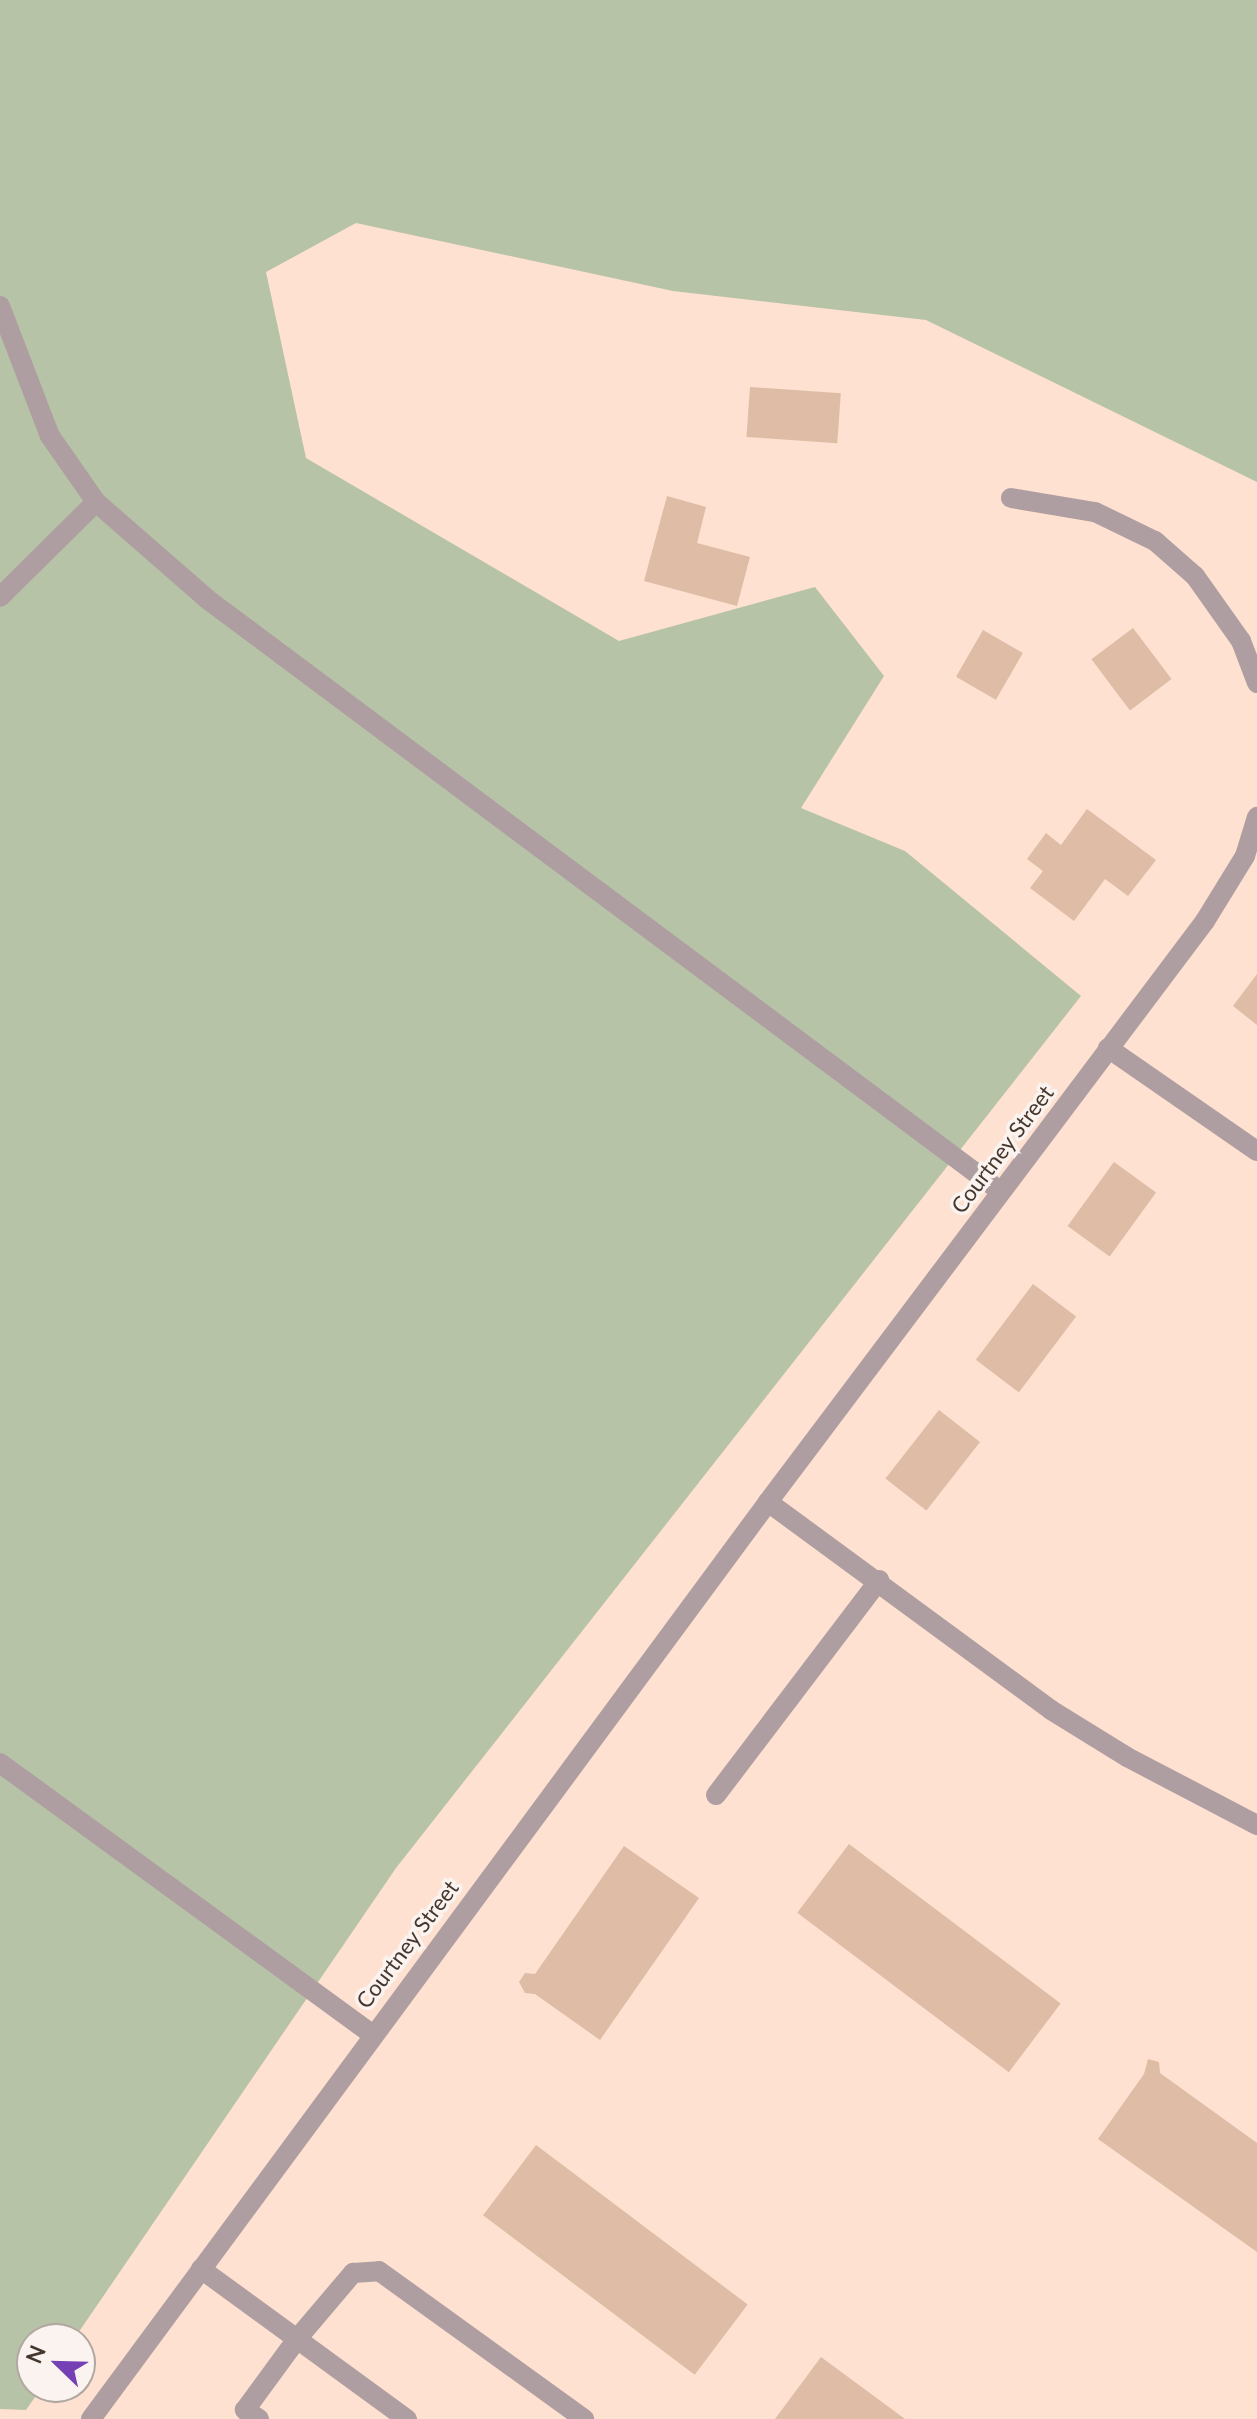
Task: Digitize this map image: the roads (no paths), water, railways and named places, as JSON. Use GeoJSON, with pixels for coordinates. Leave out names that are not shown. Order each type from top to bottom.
{"type":"FeatureCollection","features":[{"type":"Feature","properties":{"kind":"street"},"geometry":{"type":"LineString","coordinates":[[0,306],[50,436],[96,502],[207,599],[1000,1191]]}},
{"type":"Feature","properties":{"kind":"street"},"geometry":{"type":"LineString","coordinates":[[1011,498],[1095,512],[1155,541],[1195,576],[1241,641],[1257,683]]}},
{"type":"Feature","properties":{"kind":"street"},"geometry":{"type":"LineString","coordinates":[[0,597],[96,502]]}},
{"type":"Feature","properties":{"kind":"street","name":"Courtney Street"},"geometry":{"type":"LineString","coordinates":[[91,2419],[371,2034],[1205,921],[1245,856],[1257,817]]}},
{"type":"Feature","properties":{"kind":"street"},"geometry":{"type":"LineString","coordinates":[[1108,1048],[1257,1151]]}},
{"type":"Feature","properties":{"kind":"street"},"geometry":{"type":"LineString","coordinates":[[768,1502],[879,1580],[1051,1710],[1257,1825]]}},
{"type":"Feature","properties":{"kind":"street"},"geometry":{"type":"LineString","coordinates":[[716,1795],[879,1580]]}},
{"type":"Feature","properties":{"kind":"street"},"geometry":{"type":"LineString","coordinates":[[0,1763],[371,2034]]}},
{"type":"Feature","properties":{"kind":"street"},"geometry":{"type":"LineString","coordinates":[[201,2269],[407,2419]]}},
{"type":"Feature","properties":{"kind":"street"},"geometry":{"type":"LineString","coordinates":[[259,2419],[245,2410],[297,2339],[353,2273],[379,2271],[584,2419]]}}]}
